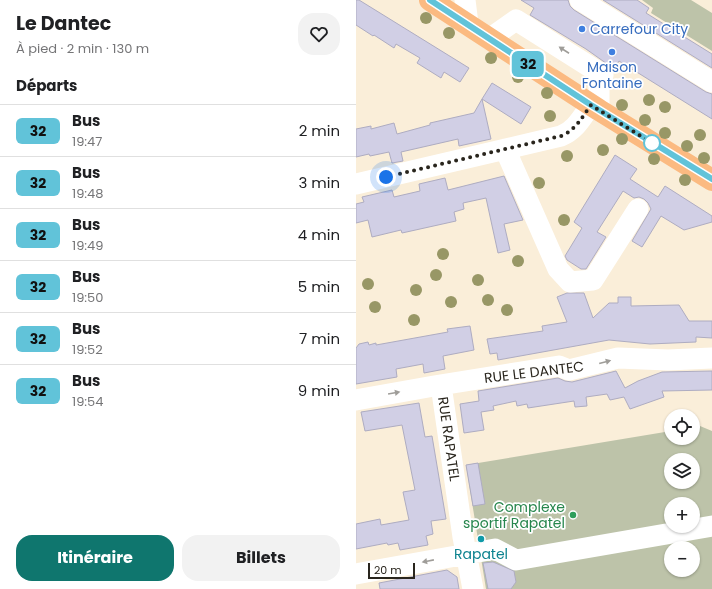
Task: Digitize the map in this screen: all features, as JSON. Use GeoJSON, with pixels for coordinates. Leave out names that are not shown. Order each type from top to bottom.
{"type":"FeatureCollection","features":[{"type":"Feature","properties":{"kind":"main road"},"geometry":{"type":"LineString","coordinates":[[430,0],[595,107],[712,180]]}},
{"type":"Feature","properties":{"kind":"street"},"geometry":{"type":"LineString","coordinates":[[465,0],[468,24]]}},
{"type":"Feature","properties":{"kind":"street"},"geometry":{"type":"LineString","coordinates":[[580,0],[712,82]]}},
{"type":"Feature","properties":{"kind":"street"},"geometry":{"type":"LineString","coordinates":[[356,184],[567,134],[576,127],[595,107],[603,76],[516,20],[489,39]]}},
{"type":"Feature","properties":{"kind":"street"},"geometry":{"type":"LineString","coordinates":[[505,149],[558,269],[570,282],[593,280],[638,209]]}},
{"type":"Feature","properties":{"kind":"street","name":"RUE LE DANTEC"},"geometry":{"type":"LineString","coordinates":[[356,400],[559,366],[569,370],[618,358],[668,360],[712,358]]}},
{"type":"Feature","properties":{"kind":"street","name":"RUE RAPATEL"},"geometry":{"type":"LineString","coordinates":[[441,385],[472,589]]}},
{"type":"Feature","properties":{"kind":"street"},"geometry":{"type":"LineString","coordinates":[[356,574],[495,549],[516,560],[712,526]]}},
{"type":"Feature","properties":{"kind":"green space"},"geometry":{"type":"Polygon","coordinates":[[[642,0],[691,0],[712,13],[712,51],[651,13],[653,8],[642,0]]]}},
{"type":"Feature","properties":{"kind":"green space","name":"Complexe sportif Rapatel"},"geometry":{"type":"Polygon","coordinates":[[[700,426],[712,431],[712,589],[486,589],[466,465],[664,432],[664,445],[700,445],[700,426]]]}},
{"type":"Feature","properties":{"kind":"building"},"geometry":{"type":"Polygon","coordinates":[[[356,0],[359,0],[469,68],[460,82],[444,72],[441,78],[417,63],[420,58],[396,44],[394,48],[356,25],[356,0]]]}},
{"type":"Feature","properties":{"kind":"building"},"geometry":{"type":"Polygon","coordinates":[[[521,0],[568,0],[570,6],[574,10],[706,92],[712,94],[712,119],[619,61],[615,67],[610,66],[586,49],[530,15],[534,8],[521,0]]]}},
{"type":"Feature","properties":{"kind":"building"},"geometry":{"type":"Polygon","coordinates":[[[603,0],[637,0],[649,8],[646,13],[712,54],[712,68],[603,0]]]}},
{"type":"Feature","properties":{"kind":"building"},"geometry":{"type":"Polygon","coordinates":[[[492,83],[531,107],[521,124],[482,99],[492,83]]]}},
{"type":"Feature","properties":{"kind":"building"},"geometry":{"type":"Polygon","coordinates":[[[482,99],[491,139],[459,146],[458,139],[401,152],[403,161],[392,163],[389,152],[356,157],[356,129],[371,126],[371,129],[394,123],[397,134],[430,125],[430,123],[474,113],[482,99]]]}},
{"type":"Feature","properties":{"kind":"building"},"geometry":{"type":"Polygon","coordinates":[[[615,155],[637,169],[630,179],[658,197],[665,186],[712,216],[712,222],[684,230],[661,216],[642,247],[632,241],[651,209],[644,199],[639,197],[634,198],[623,191],[597,232],[606,237],[586,269],[581,269],[567,260],[565,256],[582,228],[574,222],[615,155]]]}},
{"type":"Feature","properties":{"kind":"building"},"geometry":{"type":"Polygon","coordinates":[[[504,176],[523,220],[504,224],[510,250],[498,253],[486,198],[463,203],[464,209],[454,212],[456,221],[402,233],[401,230],[372,237],[368,220],[356,223],[356,204],[364,202],[362,197],[392,190],[394,197],[420,191],[419,184],[445,178],[448,190],[504,176]]]}},
{"type":"Feature","properties":{"kind":"building"},"geometry":{"type":"Polygon","coordinates":[[[567,293],[584,293],[593,318],[609,303],[618,303],[618,297],[631,297],[631,306],[679,305],[689,321],[712,321],[712,338],[696,337],[696,342],[650,344],[609,340],[498,360],[497,353],[490,354],[487,339],[543,331],[542,326],[567,322],[557,297],[567,293]]]}},
{"type":"Feature","properties":{"kind":"building"},"geometry":{"type":"Polygon","coordinates":[[[470,326],[474,350],[443,356],[445,369],[424,373],[423,364],[396,369],[397,377],[356,384],[356,348],[359,344],[368,342],[369,345],[376,343],[376,345],[448,332],[447,329],[470,326]]]}},
{"type":"Feature","properties":{"kind":"building"},"geometry":{"type":"Polygon","coordinates":[[[616,371],[625,388],[638,381],[662,372],[712,371],[712,390],[662,391],[664,397],[630,409],[624,397],[610,400],[607,394],[586,397],[587,406],[575,407],[574,401],[528,408],[527,404],[517,406],[516,401],[493,406],[494,410],[481,412],[484,430],[464,433],[460,404],[479,401],[478,391],[558,378],[572,382],[616,371]]]}},
{"type":"Feature","properties":{"kind":"building"},"geometry":{"type":"Polygon","coordinates":[[[419,403],[425,437],[432,436],[446,519],[431,521],[433,534],[426,536],[428,545],[400,550],[398,543],[388,545],[387,543],[356,549],[356,524],[380,519],[381,525],[409,520],[403,492],[415,490],[402,425],[365,431],[361,412],[419,403]]]}},
{"type":"Feature","properties":{"kind":"building"},"geometry":{"type":"Polygon","coordinates":[[[478,463],[485,504],[473,506],[466,465],[478,463]]]}},
{"type":"Feature","properties":{"kind":"building"},"geometry":{"type":"Polygon","coordinates":[[[493,562],[514,571],[516,582],[511,589],[488,589],[483,563],[493,562]]]}},
{"type":"Feature","properties":{"kind":"building"},"geometry":{"type":"Polygon","coordinates":[[[447,570],[457,577],[459,589],[380,589],[379,583],[447,570]]]}},
{"type":"Feature","properties":{"kind":"bus line","name":"32"},"geometry":{"type":"LineString","coordinates":[[430,0],[591,105],[712,179]]}},
{"type":"Feature","properties":{"kind":"place","name":"Carrefour City"},"geometry":{"type":"Point","coordinates":[582,29]}},
{"type":"Feature","properties":{"kind":"place","name":"Maison Fontaine"},"geometry":{"type":"Point","coordinates":[612,52]}},
{"type":"Feature","properties":{"kind":"place","name":"Complexe sportif Rapatel"},"geometry":{"type":"Point","coordinates":[573,515]}},
{"type":"Feature","properties":{"kind":"place","name":"Rapatel"},"geometry":{"type":"Point","coordinates":[481,539]}},
{"type":"Feature","properties":{"kind":"route"},"geometry":{"type":"LineString","coordinates":[[386,177],[567,134],[576,127],[591,105],[655,145],[652,143]]}}]}
